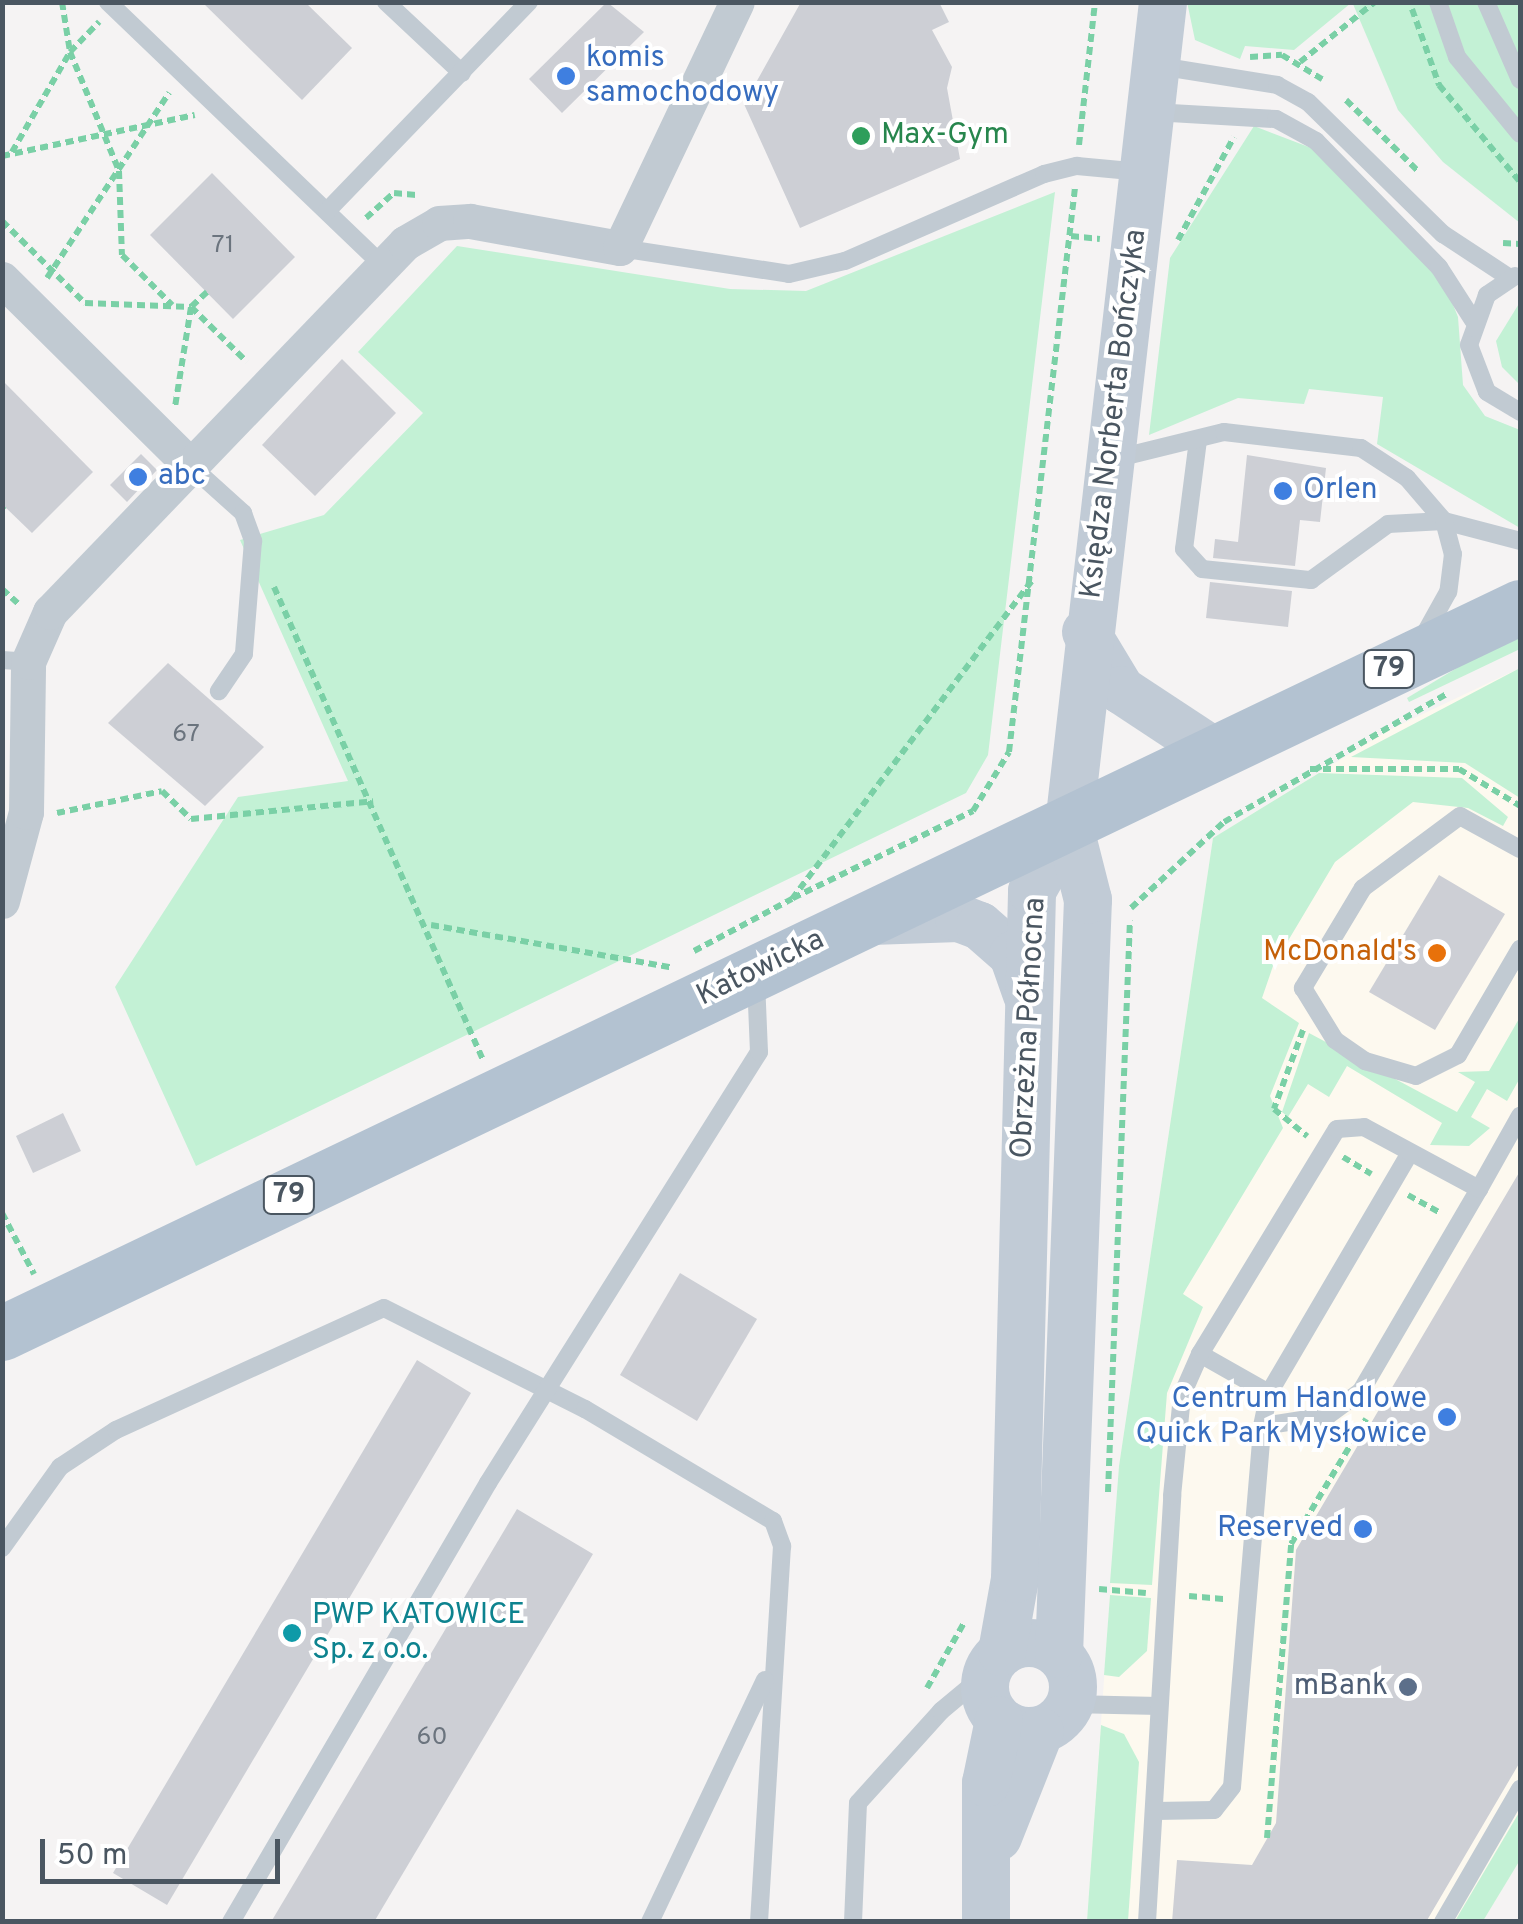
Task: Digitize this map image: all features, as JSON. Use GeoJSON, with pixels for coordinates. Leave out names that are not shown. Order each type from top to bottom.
{"type":"FeatureCollection","features":[{"type":"Feature","properties":{"kind":"main road","name":"Katowicka"},"geometry":{"type":"LineString","coordinates":[[11,1308],[753,972],[1520,608]]}},
{"type":"Feature","properties":{"kind":"street"},"geometry":{"type":"LineString","coordinates":[[2,901],[26,812],[15,661],[50,612],[382,265],[439,223],[620,248],[737,2]]}},
{"type":"Feature","properties":{"kind":"street","name":"Księdza Norberta Bończyka"},"geometry":{"type":"LineString","coordinates":[[1068,825],[1086,632],[1112,459],[1163,2]]}},
{"type":"Feature","properties":{"kind":"street"},"geometry":{"type":"LineString","coordinates":[[14,291],[192,466]]}},
{"type":"Feature","properties":{"kind":"street"},"geometry":{"type":"LineString","coordinates":[[1086,632],[1121,690],[1218,754]]}},
{"type":"Feature","properties":{"kind":"street","name":"Obrzeżna Północna"},"geometry":{"type":"LineString","coordinates":[[1019,1699],[1015,1580],[1032,891],[1068,825]]}},
{"type":"Feature","properties":{"kind":"street","name":"Obrzeżna Północna"},"geometry":{"type":"LineString","coordinates":[[986,1922],[990,1860],[1031,1643],[1059,1654],[1078,1577],[1088,900],[1068,825]]}},
{"type":"Feature","properties":{"kind":"street"},"geometry":{"type":"LineString","coordinates":[[858,922],[958,918],[980,926],[1013,956],[1027,995]]}},
{"type":"Feature","properties":{"kind":"lane"},"geometry":{"type":"LineString","coordinates":[[108,2],[382,265]]}},
{"type":"Feature","properties":{"kind":"lane"},"geometry":{"type":"LineString","coordinates":[[386,2],[462,73]]}},
{"type":"Feature","properties":{"kind":"lane"},"geometry":{"type":"LineString","coordinates":[[327,211],[529,2]]}},
{"type":"Feature","properties":{"kind":"lane"},"geometry":{"type":"LineString","coordinates":[[1438,2],[1457,57],[1520,134]]}},
{"type":"Feature","properties":{"kind":"lane"},"geometry":{"type":"LineString","coordinates":[[1486,2],[1520,80]]}},
{"type":"Feature","properties":{"kind":"lane"},"geometry":{"type":"LineString","coordinates":[[1158,66],[1277,84],[1308,102],[1443,234],[1515,276],[1473,320]]}},
{"type":"Feature","properties":{"kind":"lane"},"geometry":{"type":"LineString","coordinates":[[1152,112],[1276,119],[1316,141],[1440,266],[1473,320],[1474,370],[1487,392],[1520,412]]}},
{"type":"Feature","properties":{"kind":"lane"},"geometry":{"type":"LineString","coordinates":[[620,248],[789,274],[845,261],[1077,166],[1146,172]]}},
{"type":"Feature","properties":{"kind":"lane"},"geometry":{"type":"LineString","coordinates":[[1112,459],[1224,432],[1362,448],[1407,478],[1444,521],[1453,554],[1448,592],[1413,657]]}},
{"type":"Feature","properties":{"kind":"lane"},"geometry":{"type":"LineString","coordinates":[[1198,440],[1184,549],[1202,569],[1311,580],[1388,524],[1444,521],[1520,541]]}},
{"type":"Feature","properties":{"kind":"lane"},"geometry":{"type":"LineString","coordinates":[[192,466],[243,513],[253,542],[244,654],[220,690]]}},
{"type":"Feature","properties":{"kind":"lane"},"geometry":{"type":"LineString","coordinates":[[1520,849],[1460,816],[1364,888],[1303,988],[1336,1040],[1365,1061],[1416,1076],[1458,1056],[1520,949]]}},
{"type":"Feature","properties":{"kind":"lane"},"geometry":{"type":"LineString","coordinates":[[231,1922],[759,1052],[763,1006],[753,972]]}},
{"type":"Feature","properties":{"kind":"lane"},"geometry":{"type":"LineString","coordinates":[[1262,1426],[1327,1416],[1361,1391],[1520,1116]]}},
{"type":"Feature","properties":{"kind":"lane"},"geometry":{"type":"LineString","coordinates":[[1147,1922],[1182,1396],[1200,1354],[1321,1144],[1356,1124],[1479,1188]]}},
{"type":"Feature","properties":{"kind":"lane"},"geometry":{"type":"LineString","coordinates":[[1156,1812],[1214,1810],[1232,1787],[1262,1426],[1269,1393],[1410,1153]]}},
{"type":"Feature","properties":{"kind":"lane"},"geometry":{"type":"LineString","coordinates":[[2,1548],[60,1467],[116,1430],[384,1308],[548,1394],[773,1521],[782,1546],[768,1676],[759,1922]]}},
{"type":"Feature","properties":{"kind":"lane"},"geometry":{"type":"LineString","coordinates":[[1200,1354],[1269,1393]]}},
{"type":"Feature","properties":{"kind":"lane"},"geometry":{"type":"LineString","coordinates":[[650,1922],[768,1676]]}},
{"type":"Feature","properties":{"kind":"lane"},"geometry":{"type":"LineString","coordinates":[[853,1922],[858,1803],[940,1711],[976,1681],[1019,1699],[1159,1706]]}},
{"type":"Feature","properties":{"kind":"lane"},"geometry":{"type":"LineString","coordinates":[[1443,1922],[1520,1789]]}},
{"type":"Feature","properties":{"kind":"path"},"geometry":{"type":"LineString","coordinates":[[62,2],[70,52],[119,171],[122,255],[174,306]]}},
{"type":"Feature","properties":{"kind":"path"},"geometry":{"type":"LineString","coordinates":[[659,977],[792,898],[982,802],[1009,752],[1032,581],[1095,2]]}},
{"type":"Feature","properties":{"kind":"path"},"geometry":{"type":"LineString","coordinates":[[1300,62],[1375,2]]}},
{"type":"Feature","properties":{"kind":"path"},"geometry":{"type":"LineString","coordinates":[[12,154],[70,52],[99,22]]}},
{"type":"Feature","properties":{"kind":"path"},"geometry":{"type":"LineString","coordinates":[[14,291],[52,273],[171,90],[210,128]]}},
{"type":"Feature","properties":{"kind":"path"},"geometry":{"type":"LineString","coordinates":[[2,156],[196,114]]}},
{"type":"Feature","properties":{"kind":"path"},"geometry":{"type":"LineString","coordinates":[[1066,146],[1080,140]]}},
{"type":"Feature","properties":{"kind":"path"},"geometry":{"type":"LineString","coordinates":[[2,221],[86,304],[191,307],[252,366]]}},
{"type":"Feature","properties":{"kind":"path"},"geometry":{"type":"LineString","coordinates":[[177,422],[191,307],[206,292]]}},
{"type":"Feature","properties":{"kind":"path"},"geometry":{"type":"LineString","coordinates":[[253,542],[430,925],[484,1062]]}},
{"type":"Feature","properties":{"kind":"path"},"geometry":{"type":"LineString","coordinates":[[792,898],[1032,581]]}},
{"type":"Feature","properties":{"kind":"path"},"geometry":{"type":"LineString","coordinates":[[2,588],[26,610]]}},
{"type":"Feature","properties":{"kind":"path"},"geometry":{"type":"LineString","coordinates":[[1104,1514],[1131,900],[1224,822],[1309,768],[1466,683]]}},
{"type":"Feature","properties":{"kind":"path"},"geometry":{"type":"LineString","coordinates":[[1309,768],[1460,769],[1520,806]]}},
{"type":"Feature","properties":{"kind":"path"},"geometry":{"type":"LineString","coordinates":[[26,812],[162,791],[191,820],[373,801]]}},
{"type":"Feature","properties":{"kind":"path"},"geometry":{"type":"LineString","coordinates":[[430,925],[672,967]]}},
{"type":"Feature","properties":{"kind":"path"},"geometry":{"type":"LineString","coordinates":[[466,1070],[500,1054]]}},
{"type":"Feature","properties":{"kind":"path"},"geometry":{"type":"LineString","coordinates":[[2,1213],[35,1276]]}},
{"type":"Feature","properties":{"kind":"path"},"geometry":{"type":"LineString","coordinates":[[11,1308],[35,1276],[53,1267]]}},
{"type":"Feature","properties":{"kind":"path"},"geometry":{"type":"LineString","coordinates":[[1267,1838],[1291,1544],[1368,1414]]}},
{"type":"Feature","properties":{"kind":"shaded area"},"geometry":{"type":"Polygon","coordinates":[[[1520,668],[1520,1860],[1483,1921],[1087,1922],[1119,1466],[1213,838],[1387,731],[1520,668]]]}},
{"type":"Feature","properties":{"kind":"green space"},"geometry":{"type":"Polygon","coordinates":[[[1187,2],[1351,3],[1294,50],[1245,46],[1240,59],[1195,40],[1187,2]]]}},
{"type":"Feature","properties":{"kind":"green space"},"geometry":{"type":"Polygon","coordinates":[[[1520,3],[1520,223],[1443,162],[1398,110],[1353,4],[1520,3]]]}},
{"type":"Feature","properties":{"kind":"green space"},"geometry":{"type":"Polygon","coordinates":[[[1254,126],[1314,149],[1443,280],[1458,317],[1463,385],[1485,416],[1520,430],[1520,528],[1377,444],[1383,397],[1309,389],[1304,404],[1238,398],[1149,435],[1170,258],[1254,126]]]}},
{"type":"Feature","properties":{"kind":"green space"},"geometry":{"type":"Polygon","coordinates":[[[1055,192],[988,755],[966,793],[196,1166],[115,987],[238,797],[348,781],[240,540],[324,515],[423,413],[358,352],[457,246],[730,289],[806,291],[1055,192]]]}},
{"type":"Feature","properties":{"kind":"green space"},"geometry":{"type":"Polygon","coordinates":[[[1520,302],[1520,385],[1502,367],[1496,341],[1520,302]]]}},
{"type":"Feature","properties":{"kind":"green space"},"geometry":{"type":"Polygon","coordinates":[[[1520,630],[1520,649],[1409,702],[1407,698],[1520,630]]]}},
{"type":"Feature","properties":{"kind":"green space"},"geometry":{"type":"Polygon","coordinates":[[[1520,668],[1520,798],[1465,763],[1351,757],[1520,668]]]}},
{"type":"Feature","properties":{"kind":"green space"},"geometry":{"type":"Polygon","coordinates":[[[1319,773],[1462,778],[1508,817],[1503,826],[1468,808],[1413,802],[1335,862],[1273,966],[1262,998],[1299,1023],[1270,1096],[1283,1128],[1183,1294],[1203,1307],[1167,1393],[1152,1585],[1110,1583],[1119,1466],[1213,838],[1319,773]]]}},
{"type":"Feature","properties":{"kind":"green space"},"geometry":{"type":"Polygon","coordinates":[[[1520,1017],[1520,1078],[1507,1101],[1487,1089],[1471,1117],[1490,1128],[1469,1146],[1430,1145],[1442,1123],[1347,1066],[1329,1097],[1308,1084],[1288,1117],[1282,1112],[1309,1033],[1457,1112],[1475,1082],[1458,1072],[1489,1071],[1520,1017]]]}},
{"type":"Feature","properties":{"kind":"green space"},"geometry":{"type":"Polygon","coordinates":[[[1110,1595],[1151,1598],[1147,1651],[1119,1677],[1104,1675],[1110,1595]]]}},
{"type":"Feature","properties":{"kind":"green space"},"geometry":{"type":"Polygon","coordinates":[[[1101,1725],[1124,1734],[1139,1762],[1128,1921],[1087,1921],[1101,1725]]]}},
{"type":"Feature","properties":{"kind":"green space"},"geometry":{"type":"Polygon","coordinates":[[[1520,1811],[1520,1860],[1483,1921],[1455,1921],[1520,1811]]]}},
{"type":"Feature","properties":{"kind":"building"},"geometry":{"type":"Polygon","coordinates":[[[202,2],[305,2],[352,48],[302,100],[202,2]]]}},
{"type":"Feature","properties":{"kind":"building"},"geometry":{"type":"Polygon","coordinates":[[[607,2],[644,32],[562,113],[529,79],[607,2]]]}},
{"type":"Feature","properties":{"kind":"building"},"geometry":{"type":"Polygon","coordinates":[[[801,2],[939,2],[949,22],[932,30],[952,67],[947,88],[960,159],[800,228],[744,104],[801,2]]]}},
{"type":"Feature","properties":{"kind":"building"},"geometry":{"type":"Polygon","coordinates":[[[212,173],[295,257],[233,319],[150,235],[212,173]]]}},
{"type":"Feature","properties":{"kind":"building"},"geometry":{"type":"Polygon","coordinates":[[[342,359],[396,413],[315,496],[262,445],[342,359]]]}},
{"type":"Feature","properties":{"kind":"building"},"geometry":{"type":"Polygon","coordinates":[[[2,380],[93,472],[32,533],[2,504],[2,380]]]}},
{"type":"Feature","properties":{"kind":"building"},"geometry":{"type":"Polygon","coordinates":[[[141,454],[157,470],[127,502],[110,485],[141,454]]]}},
{"type":"Feature","properties":{"kind":"building"},"geometry":{"type":"Polygon","coordinates":[[[1247,455],[1326,468],[1320,522],[1300,520],[1295,566],[1213,558],[1215,539],[1238,542],[1247,455]]]}},
{"type":"Feature","properties":{"kind":"building"},"geometry":{"type":"Polygon","coordinates":[[[1210,582],[1292,591],[1288,627],[1206,618],[1210,582]]]}},
{"type":"Feature","properties":{"kind":"building"},"geometry":{"type":"Polygon","coordinates":[[[168,663],[264,747],[205,806],[108,723],[168,663]]]}},
{"type":"Feature","properties":{"kind":"building","name":"McDonald's"},"geometry":{"type":"Polygon","coordinates":[[[1439,875],[1505,914],[1435,1030],[1369,992],[1439,875]]]}},
{"type":"Feature","properties":{"kind":"building"},"geometry":{"type":"Polygon","coordinates":[[[63,1113],[81,1151],[33,1173],[16,1136],[63,1113]]]}},
{"type":"Feature","properties":{"kind":"building","name":"Centrum Handlowe Quick Park Mysłowice"},"geometry":{"type":"Polygon","coordinates":[[[1520,1171],[1520,1762],[1426,1922],[1172,1922],[1177,1860],[1252,1865],[1276,1823],[1296,1550],[1520,1171]]]}},
{"type":"Feature","properties":{"kind":"building"},"geometry":{"type":"Polygon","coordinates":[[[680,1273],[757,1319],[697,1421],[620,1375],[680,1273]]]}},
{"type":"Feature","properties":{"kind":"building","name":"PWP KATOWICE Sp. z o.o."},"geometry":{"type":"Polygon","coordinates":[[[417,1360],[471,1393],[167,1905],[113,1873],[417,1360]]]}},
{"type":"Feature","properties":{"kind":"building"},"geometry":{"type":"Polygon","coordinates":[[[517,1509],[593,1554],[374,1922],[271,1922],[517,1509]]]}},
{"type":"Feature","properties":{"kind":"place","name":"komis samochodowy"},"geometry":{"type":"Point","coordinates":[566,76]}},
{"type":"Feature","properties":{"kind":"place","name":"Max-Gym"},"geometry":{"type":"Point","coordinates":[861,136]}},
{"type":"Feature","properties":{"kind":"place","name":"abc"},"geometry":{"type":"Point","coordinates":[138,477]}},
{"type":"Feature","properties":{"kind":"place","name":"Orlen"},"geometry":{"type":"Point","coordinates":[1283,491]}},
{"type":"Feature","properties":{"kind":"place","name":"McDonald's"},"geometry":{"type":"Point","coordinates":[1437,953]}},
{"type":"Feature","properties":{"kind":"place","name":"Centrum Handlowe Quick Park Mysłowice"},"geometry":{"type":"Point","coordinates":[1447,1417]}},
{"type":"Feature","properties":{"kind":"place","name":"Reserved"},"geometry":{"type":"Point","coordinates":[1363,1529]}},
{"type":"Feature","properties":{"kind":"place","name":"PWP KATOWICE Sp. z o.o."},"geometry":{"type":"Point","coordinates":[292,1633]}},
{"type":"Feature","properties":{"kind":"place","name":"mBank"},"geometry":{"type":"Point","coordinates":[1408,1687]}}]}
